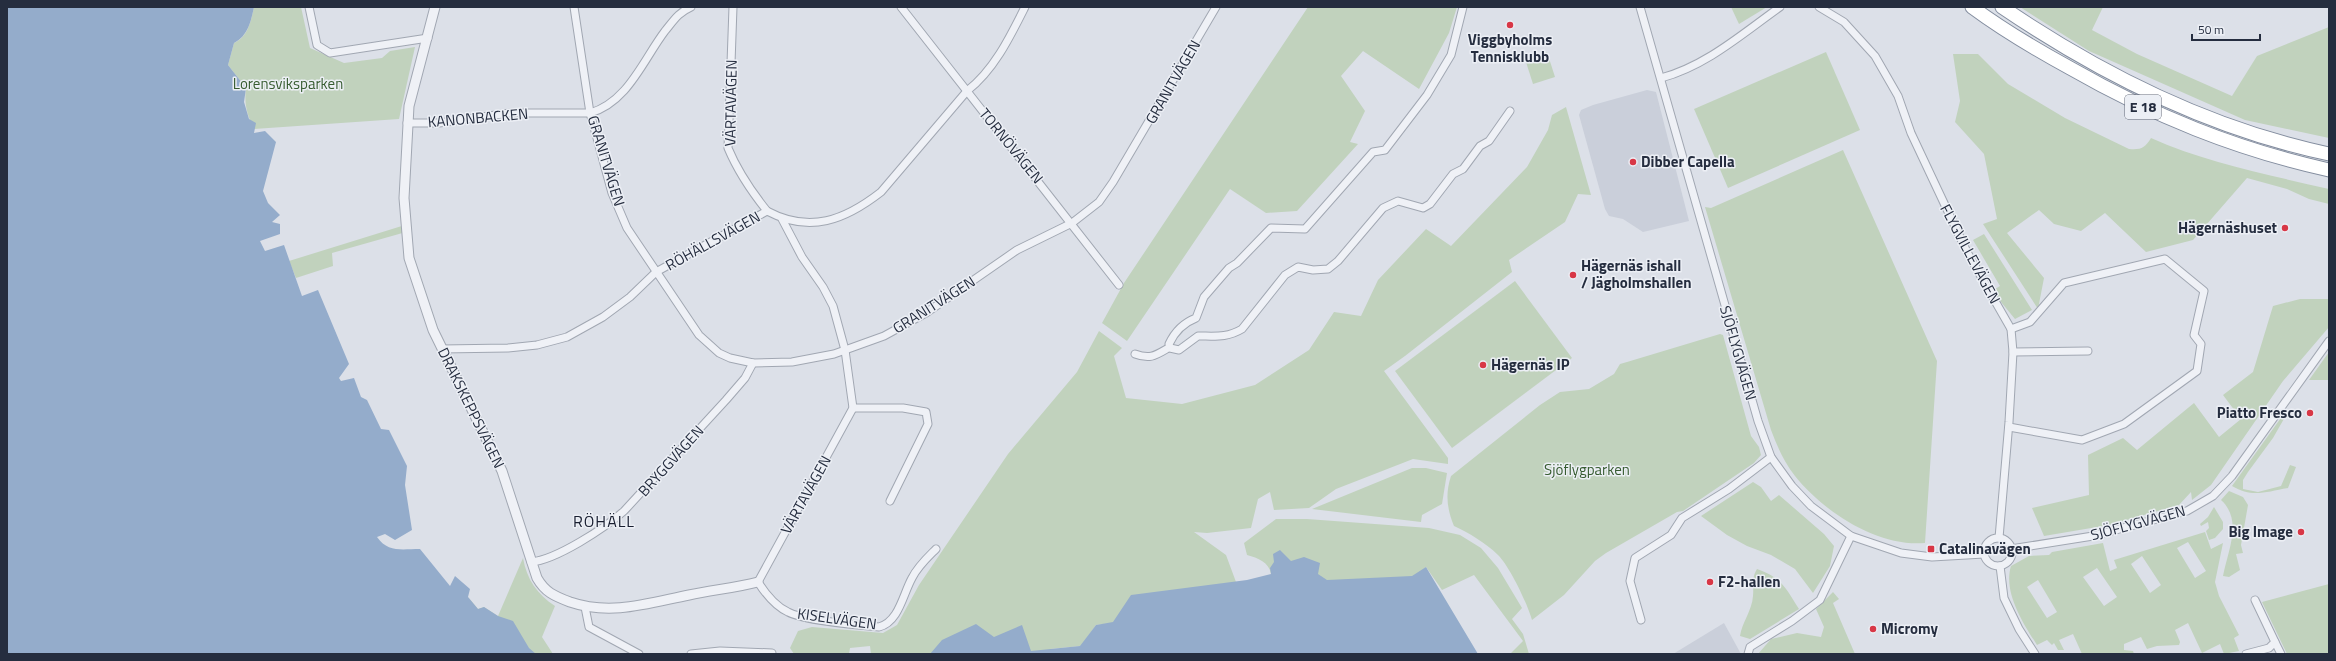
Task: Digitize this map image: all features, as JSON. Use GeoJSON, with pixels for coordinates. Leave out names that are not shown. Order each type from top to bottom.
{"type":"FeatureCollection","features":[{"type":"Feature","properties":{"kind":"highway","name":"E 18"},"geometry":{"type":"LineString","coordinates":[[1972,7],[2045,54],[2150,111],[2213,137],[2289,161],[2329,170]]}},
{"type":"Feature","properties":{"kind":"highway","name":"E 18"},"geometry":{"type":"LineString","coordinates":[[2002,7],[2050,39],[2115,77],[2187,111],[2257,136],[2329,154]]}},
{"type":"Feature","properties":{"kind":"street"},"geometry":{"type":"LineString","coordinates":[[309,7],[317,45],[330,53],[428,38]]}},
{"type":"Feature","properties":{"kind":"street","name":"DRAKSKEPPSVÄGEN"},"geometry":{"type":"LineString","coordinates":[[435,7],[428,38],[412,89],[407,122],[404,198],[406,241],[412,270],[424,308],[442,349],[502,471],[537,578],[544,590],[584,607],[615,609],[634,607],[758,582]]}},
{"type":"Feature","properties":{"kind":"street","name":"GRANITVÄGEN"},"geometry":{"type":"LineString","coordinates":[[574,7],[590,113],[612,193],[628,228],[688,321],[710,345],[730,358],[753,363],[792,362],[845,350],[904,326],[1017,250],[1072,223],[1099,202],[1113,182],[1216,7]]}},
{"type":"Feature","properties":{"kind":"street","name":"KANONBACKEN"},"geometry":{"type":"LineString","coordinates":[[407,122],[439,123],[510,113],[590,113],[603,109],[626,90],[652,48],[680,12],[692,7]]}},
{"type":"Feature","properties":{"kind":"street","name":"VÄRTAVÄGEN"},"geometry":{"type":"LineString","coordinates":[[733,7],[728,148],[736,167],[750,191],[767,211]]}},
{"type":"Feature","properties":{"kind":"street","name":"TORNÖVÄGEN"},"geometry":{"type":"LineString","coordinates":[[901,7],[1120,285]]}},
{"type":"Feature","properties":{"kind":"street","name":"RÖHÄLLSVÄGEN"},"geometry":{"type":"LineString","coordinates":[[442,349],[518,347],[537,345],[567,337],[608,314],[656,272],[767,211],[782,219],[800,222],[832,220],[865,204],[881,192],[967,91],[977,83],[996,60],[1025,7]]}},
{"type":"Feature","properties":{"kind":"street"},"geometry":{"type":"LineString","coordinates":[[1170,347],[1168,344],[1178,330],[1185,323],[1196,318],[1204,296],[1270,228],[1305,229],[1373,152],[1385,150],[1427,94],[1451,55],[1463,7]]}},
{"type":"Feature","properties":{"kind":"street","name":"SJÖFLYGVÄGEN"},"geometry":{"type":"LineString","coordinates":[[1640,7],[1758,421],[1771,457],[1792,486],[1811,506],[1851,536],[1902,553],[1932,557],[1984,554]]}},
{"type":"Feature","properties":{"kind":"street"},"geometry":{"type":"LineString","coordinates":[[1661,78],[1676,74],[1715,54],[1780,7]]}},
{"type":"Feature","properties":{"kind":"street","name":"FLYGVILLEVÄGEN"},"geometry":{"type":"LineString","coordinates":[[1819,7],[1844,22],[1875,56],[1898,96],[1911,133],[1966,252],[2011,329],[2013,352],[2009,427],[1999,538]]}},
{"type":"Feature","properties":{"kind":"street"},"geometry":{"type":"LineString","coordinates":[[1170,347],[1179,350],[1198,336],[1216,337],[1232,335],[1242,329],[1285,275],[1298,267],[1313,270],[1328,269],[1338,261],[1383,208],[1398,201],[1423,208],[1430,204],[1453,174],[1462,169],[1480,146],[1489,141],[1510,111]]}},
{"type":"Feature","properties":{"kind":"street"},"geometry":{"type":"LineString","coordinates":[[782,219],[802,257],[828,296],[839,325],[845,350],[853,408],[902,408],[926,412],[928,424],[890,501]]}},
{"type":"Feature","properties":{"kind":"street"},"geometry":{"type":"LineString","coordinates":[[2009,427],[2082,440],[2124,424],[2197,371],[2200,344],[2194,335],[2204,291],[2165,259],[2064,283],[2030,322],[2011,329]]}},
{"type":"Feature","properties":{"kind":"street","name":"SJÖFLYGVÄGEN"},"geometry":{"type":"LineString","coordinates":[[2011,549],[2125,529],[2187,511],[2213,496],[2232,476],[2329,341]]}},
{"type":"Feature","properties":{"kind":"street"},"geometry":{"type":"LineString","coordinates":[[1135,354],[1145,358],[1157,356],[1170,347]]}},
{"type":"Feature","properties":{"kind":"street"},"geometry":{"type":"LineString","coordinates":[[2013,352],[2088,351]]}},
{"type":"Feature","properties":{"kind":"street","name":"BRYGGVÄGEN"},"geometry":{"type":"LineString","coordinates":[[531,562],[540,561],[610,524],[624,511],[736,389],[753,363]]}},
{"type":"Feature","properties":{"kind":"street","name":"VÄRTAVÄGEN"},"geometry":{"type":"LineString","coordinates":[[758,582],[853,408]]}},
{"type":"Feature","properties":{"kind":"street"},"geometry":{"type":"LineString","coordinates":[[1641,620],[1630,581],[1635,558],[1671,535],[1682,518],[1729,489],[1771,457]]}},
{"type":"Feature","properties":{"kind":"street"},"geometry":{"type":"LineString","coordinates":[[1749,650],[1820,600],[1851,536]]}},
{"type":"Feature","properties":{"kind":"street"},"geometry":{"type":"LineString","coordinates":[[1999,538],[2007,542],[2011,549],[2008,561],[2000,566],[1991,564],[1984,554],[1988,543],[1999,538]]}},
{"type":"Feature","properties":{"kind":"street","name":"KISELVÄGEN"},"geometry":{"type":"LineString","coordinates":[[758,582],[765,593],[787,612],[802,616],[879,627],[886,625],[894,615],[912,577],[923,561],[936,549]]}},
{"type":"Feature","properties":{"kind":"street"},"geometry":{"type":"LineString","coordinates":[[2000,566],[2004,598],[2019,629],[2035,654]]}},
{"type":"Feature","properties":{"kind":"street"},"geometry":{"type":"LineString","coordinates":[[2256,600],[2281,654]]}},
{"type":"Feature","properties":{"kind":"street"},"geometry":{"type":"LineString","coordinates":[[584,607],[589,627],[639,654]]}},
{"type":"Feature","properties":{"kind":"street"},"geometry":{"type":"LineString","coordinates":[[2246,654],[2270,648],[2275,642]]}},
{"type":"Feature","properties":{"kind":"street"},"geometry":{"type":"LineString","coordinates":[[691,654],[720,651],[772,653]]}},
{"type":"Feature","properties":{"kind":"shaded area","name":"Dibber Capella"},"geometry":{"type":"Polygon","coordinates":[[[1647,90],[1656,92],[1689,221],[1643,232],[1623,219],[1609,216],[1605,209],[1579,115],[1581,110],[1593,105],[1647,90]]]}},
{"type":"Feature","properties":{"kind":"shaded area"},"geometry":{"type":"Polygon","coordinates":[[[1724,623],[1741,654],[1673,654],[1724,623]]]}},
{"type":"Feature","properties":{"kind":"green space","name":"Lorensviksparken"},"geometry":{"type":"Polygon","coordinates":[[[254,7],[301,7],[310,48],[344,63],[382,58],[390,51],[415,47],[399,119],[254,129],[245,99],[246,88],[228,65],[234,43],[246,33],[254,7]]]}},
{"type":"Feature","properties":{"kind":"green space"},"geometry":{"type":"Polygon","coordinates":[[[1308,7],[1457,7],[1449,33],[1419,89],[1363,51],[1341,76],[1365,111],[1350,142],[1358,144],[1297,211],[1266,213],[1230,189],[1127,341],[1102,323],[1124,283],[1308,7]]]}},
{"type":"Feature","properties":{"kind":"green space"},"geometry":{"type":"Polygon","coordinates":[[[1731,7],[1767,7],[1739,24],[1731,7]]]}},
{"type":"Feature","properties":{"kind":"green space"},"geometry":{"type":"Polygon","coordinates":[[[2020,7],[2103,7],[2092,30],[2137,54],[2232,96],[2257,56],[2329,27],[2329,138],[2245,120],[2089,51],[2020,7]]]}},
{"type":"Feature","properties":{"kind":"green space"},"geometry":{"type":"Polygon","coordinates":[[[1547,52],[1555,77],[1533,84],[1525,59],[1547,52]]]}},
{"type":"Feature","properties":{"kind":"green space"},"geometry":{"type":"Polygon","coordinates":[[[1826,52],[1860,130],[1728,188],[1694,109],[1826,52]]]}},
{"type":"Feature","properties":{"kind":"green space"},"geometry":{"type":"Polygon","coordinates":[[[1953,54],[1978,54],[2008,84],[2065,118],[2129,149],[2142,148],[2151,138],[2194,155],[2329,189],[2329,204],[2309,199],[2287,189],[2247,178],[2193,240],[2146,252],[2105,213],[2081,231],[2054,224],[2039,210],[2007,233],[2044,278],[2038,309],[1983,224],[1997,219],[1984,154],[1955,122],[1960,101],[1953,54]]]}},
{"type":"Feature","properties":{"kind":"green space"},"geometry":{"type":"Polygon","coordinates":[[[1566,107],[1591,195],[1578,194],[1565,222],[1509,260],[1512,272],[1384,371],[1448,458],[1448,464],[1413,459],[1336,489],[1309,508],[1274,510],[1270,492],[1258,499],[1251,528],[1207,533],[1194,532],[1226,555],[1236,582],[1234,608],[1096,625],[1081,646],[1050,649],[1053,654],[871,654],[870,646],[850,648],[849,654],[794,654],[790,648],[798,631],[812,627],[883,633],[897,625],[919,585],[1008,454],[1077,372],[1099,331],[1122,348],[1114,356],[1126,398],[1182,404],[1255,385],[1309,350],[1334,312],[1361,316],[1378,280],[1426,229],[1451,246],[1527,167],[1548,130],[1552,115],[1566,107]]]}},
{"type":"Feature","properties":{"kind":"green space"},"geometry":{"type":"Polygon","coordinates":[[[1843,150],[1937,361],[1925,543],[1907,543],[1889,539],[1870,533],[1853,524],[1836,514],[1821,502],[1795,476],[1787,465],[1771,430],[1705,207],[1711,208],[1843,150]]]}},
{"type":"Feature","properties":{"kind":"green space"},"geometry":{"type":"Polygon","coordinates":[[[405,225],[406,232],[332,253],[333,266],[296,278],[289,261],[405,225]]]}},
{"type":"Feature","properties":{"kind":"green space"},"geometry":{"type":"Polygon","coordinates":[[[1984,234],[2032,310],[2015,319],[1992,291],[2000,286],[1973,240],[1984,234]]]}},
{"type":"Feature","properties":{"kind":"green space","name":"Hägernäs IP"},"geometry":{"type":"Polygon","coordinates":[[[1515,281],[1572,358],[1452,448],[1395,371],[1515,281]]]}},
{"type":"Feature","properties":{"kind":"green space"},"geometry":{"type":"Polygon","coordinates":[[[2300,299],[2329,299],[2329,327],[2283,381],[2211,485],[2192,500],[2191,492],[2179,505],[2109,525],[2044,536],[2032,508],[2089,495],[2088,455],[2123,438],[2137,450],[2194,403],[2219,437],[2241,419],[2223,395],[2253,372],[2273,306],[2300,299]]]}},
{"type":"Feature","properties":{"kind":"green space","name":"Sjöflygparken"},"geometry":{"type":"Polygon","coordinates":[[[1720,334],[1723,335],[1751,436],[1759,447],[1761,455],[1754,463],[1683,511],[1677,512],[1606,553],[1595,561],[1564,595],[1532,620],[1518,586],[1503,561],[1483,542],[1454,526],[1450,514],[1447,495],[1451,476],[1540,405],[1560,392],[1589,389],[1614,374],[1620,364],[1720,334]]]}},
{"type":"Feature","properties":{"kind":"green space"},"geometry":{"type":"Polygon","coordinates":[[[2329,352],[2329,380],[2309,380],[2329,352]]]}},
{"type":"Feature","properties":{"kind":"green space"},"geometry":{"type":"Polygon","coordinates":[[[2283,415],[2285,417],[2273,438],[2243,480],[2243,489],[2258,492],[2281,486],[2290,465],[2296,467],[2288,488],[2252,493],[2239,490],[2232,486],[2283,415]]]}},
{"type":"Feature","properties":{"kind":"green space"},"geometry":{"type":"Polygon","coordinates":[[[1412,468],[1426,468],[1447,473],[1442,504],[1422,515],[1421,522],[1312,509],[1412,468]]]}},
{"type":"Feature","properties":{"kind":"green space"},"geometry":{"type":"Polygon","coordinates":[[[1753,482],[1761,487],[1771,501],[1779,495],[1824,534],[1834,546],[1830,566],[1813,593],[1795,569],[1771,555],[1747,546],[1727,535],[1701,516],[1753,482]]]}},
{"type":"Feature","properties":{"kind":"green space"},"geometry":{"type":"Polygon","coordinates":[[[2229,491],[2243,497],[2248,505],[2241,545],[2243,553],[2236,554],[2240,570],[2229,577],[2223,576],[2233,526],[2228,508],[2221,500],[2229,491]]]}},
{"type":"Feature","properties":{"kind":"green space"},"geometry":{"type":"Polygon","coordinates":[[[2214,507],[2223,522],[2223,529],[2215,538],[2209,540],[2206,531],[2209,528],[2208,522],[2201,526],[2200,524],[2208,517],[2214,507]]]}},
{"type":"Feature","properties":{"kind":"green space"},"geometry":{"type":"Polygon","coordinates":[[[1276,519],[1307,519],[1429,528],[1460,535],[1481,548],[1498,568],[1522,608],[1512,619],[1523,634],[1529,654],[1510,654],[1523,641],[1474,575],[1442,590],[1426,567],[1397,594],[1271,574],[1268,566],[1259,559],[1247,555],[1244,543],[1276,519]]]}},
{"type":"Feature","properties":{"kind":"green space"},"geometry":{"type":"Polygon","coordinates":[[[2205,532],[2211,549],[2223,543],[2215,582],[2219,596],[2239,635],[2234,638],[2239,651],[2224,654],[2220,644],[2202,653],[2188,623],[2175,630],[2180,642],[2179,645],[2157,646],[2147,649],[2141,637],[2124,644],[2124,650],[2133,651],[2134,654],[2082,654],[2073,634],[2059,640],[2064,650],[2058,650],[2054,643],[2052,645],[2047,640],[2037,645],[2026,627],[2012,597],[2009,576],[2011,566],[2029,556],[2049,555],[2052,552],[2103,543],[2110,571],[2117,568],[2114,560],[2205,532]],[[2188,542],[2177,548],[2195,578],[2206,571],[2188,542]],[[2142,556],[2131,564],[2150,593],[2161,585],[2142,556]],[[2097,568],[2083,577],[2104,606],[2117,597],[2097,568]],[[2038,580],[2027,587],[2047,618],[2057,612],[2038,580]]]}},
{"type":"Feature","properties":{"kind":"green space"},"geometry":{"type":"Polygon","coordinates":[[[523,558],[527,573],[534,586],[543,597],[555,606],[542,637],[553,654],[503,654],[468,597],[478,609],[484,607],[498,616],[523,558]]]}},
{"type":"Feature","properties":{"kind":"green space"},"geometry":{"type":"Polygon","coordinates":[[[1757,569],[1778,580],[1799,609],[1750,639],[1740,636],[1752,601],[1753,579],[1757,569]]]}},
{"type":"Feature","properties":{"kind":"green space"},"geometry":{"type":"Polygon","coordinates":[[[2329,584],[2329,654],[2287,654],[2262,602],[2329,584]]]}},
{"type":"Feature","properties":{"kind":"green space"},"geometry":{"type":"Polygon","coordinates":[[[1833,592],[1839,599],[1833,603],[1855,654],[1758,654],[1771,639],[1797,633],[1821,637],[1824,627],[1816,609],[1833,592]]]}},
{"type":"Feature","properties":{"kind":"water"},"geometry":{"type":"Polygon","coordinates":[[[7,7],[254,7],[246,32],[234,43],[228,65],[246,88],[244,102],[249,119],[256,123],[254,133],[265,131],[276,142],[263,191],[268,203],[280,215],[272,222],[280,224],[280,234],[260,241],[265,251],[284,245],[302,296],[318,290],[349,364],[339,378],[341,381],[354,378],[361,397],[367,400],[381,429],[389,430],[407,466],[405,485],[412,530],[395,540],[385,534],[377,537],[386,546],[391,548],[420,549],[450,586],[455,576],[470,589],[468,597],[478,609],[484,607],[498,616],[513,621],[529,648],[536,654],[7,654],[7,7]]]}},
{"type":"Feature","properties":{"kind":"water"},"geometry":{"type":"Polygon","coordinates":[[[1280,550],[1291,561],[1304,557],[1320,563],[1318,574],[1327,580],[1412,576],[1426,567],[1478,654],[930,654],[942,640],[976,624],[994,637],[1022,625],[1031,651],[1080,646],[1096,625],[1113,622],[1131,595],[1247,580],[1271,574],[1270,568],[1274,562],[1273,554],[1280,550]]]}},
{"type":"Feature","properties":{"kind":"place","name":"Viggbyholms Tennisklubb"},"geometry":{"type":"Point","coordinates":[1510,25]}},
{"type":"Feature","properties":{"kind":"place","name":"Dibber Capella"},"geometry":{"type":"Point","coordinates":[1633,162]}},
{"type":"Feature","properties":{"kind":"place","name":"Hägernäshuset"},"geometry":{"type":"Point","coordinates":[2285,228]}},
{"type":"Feature","properties":{"kind":"place","name":"Hägernäs ishall / Jägholmshallen"},"geometry":{"type":"Point","coordinates":[1573,275]}},
{"type":"Feature","properties":{"kind":"place","name":"Hägernäs IP"},"geometry":{"type":"Point","coordinates":[1483,365]}},
{"type":"Feature","properties":{"kind":"place","name":"Piatto Fresco"},"geometry":{"type":"Point","coordinates":[2310,413]}},
{"type":"Feature","properties":{"kind":"place","name":"Big Image"},"geometry":{"type":"Point","coordinates":[2301,532]}},
{"type":"Feature","properties":{"kind":"place","name":"Catalinavägen"},"geometry":{"type":"Point","coordinates":[1931,549]}},
{"type":"Feature","properties":{"kind":"place","name":"F2-hallen"},"geometry":{"type":"Point","coordinates":[1710,582]}},
{"type":"Feature","properties":{"kind":"place","name":"Micromy"},"geometry":{"type":"Point","coordinates":[1873,629]}},
{"type":"Feature","properties":{"kind":"district","name":"RÖHÄLL"},"geometry":{"type":"Point","coordinates":[604,521]}}]}
